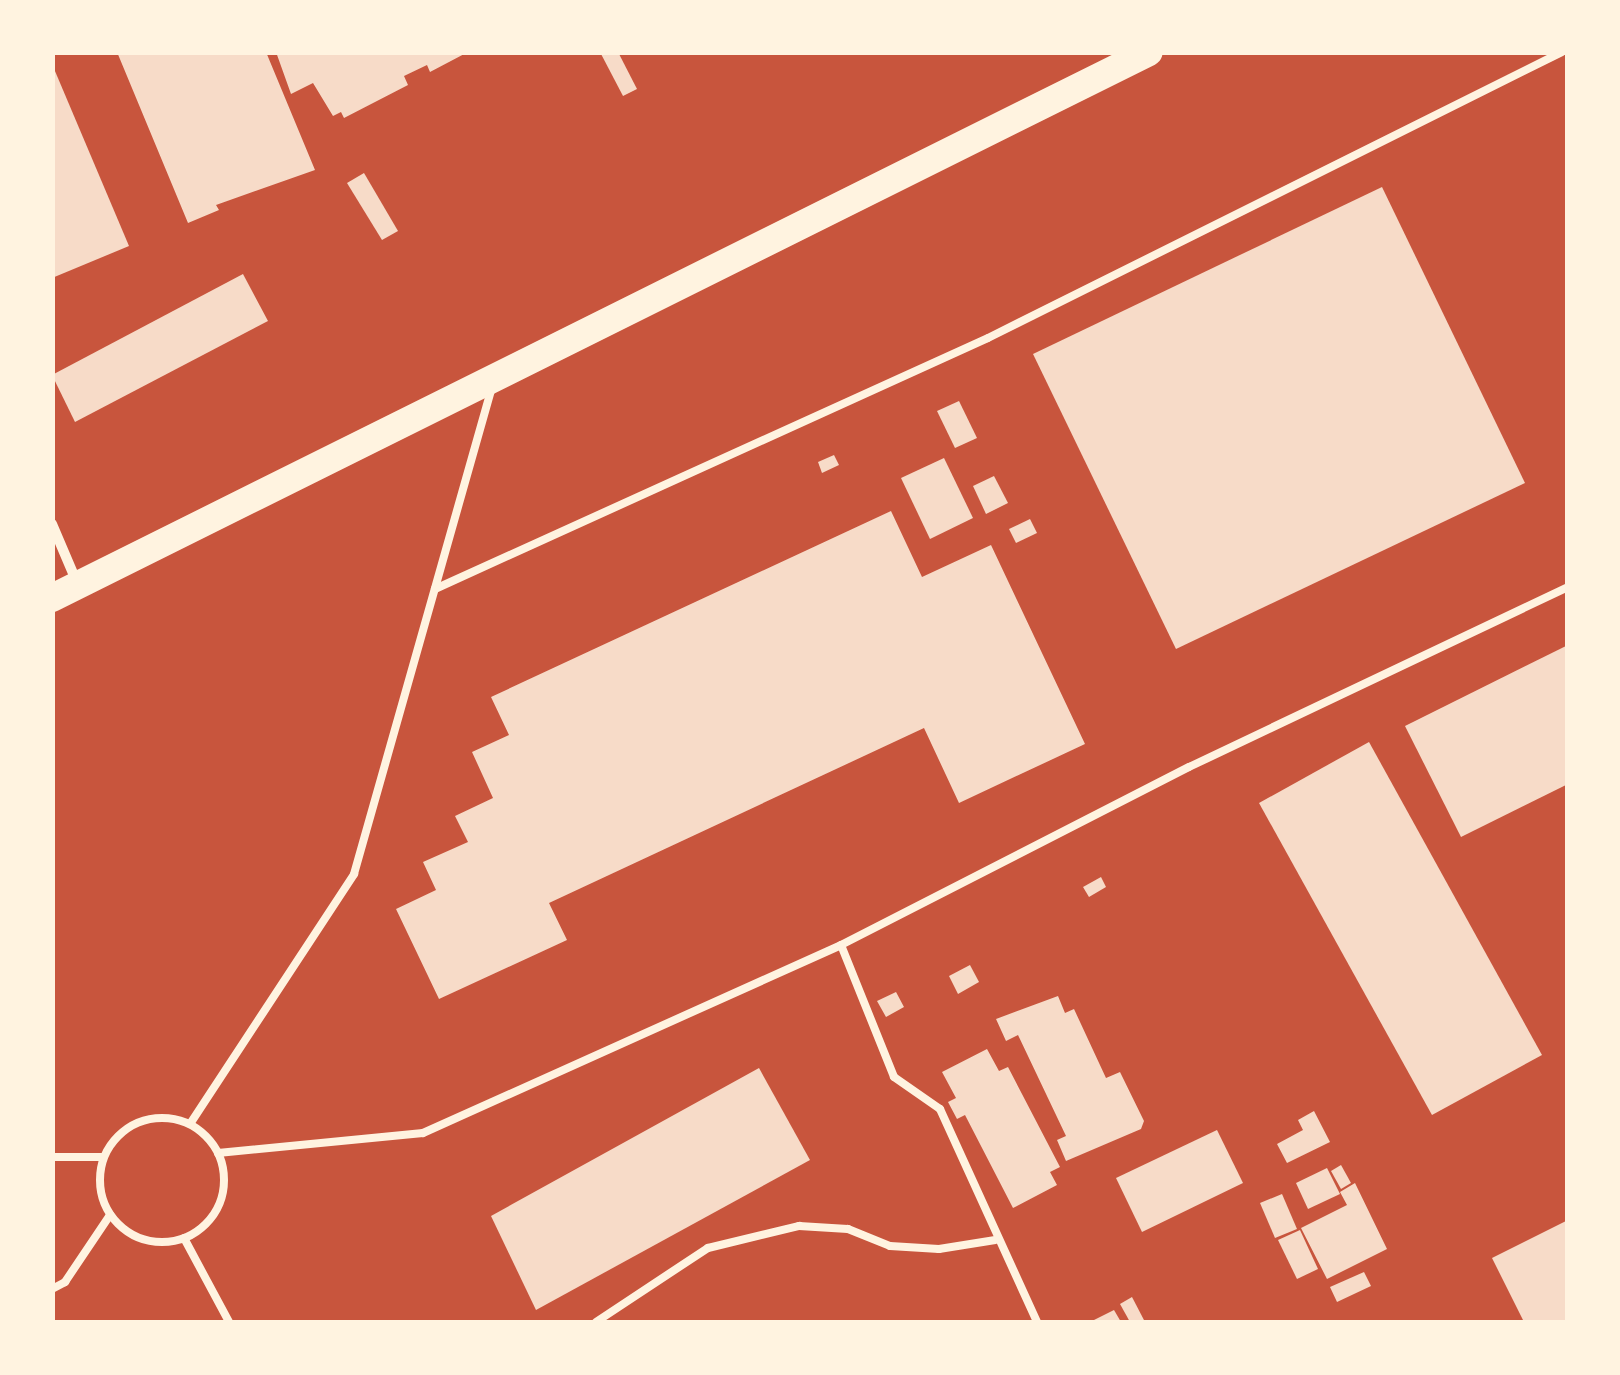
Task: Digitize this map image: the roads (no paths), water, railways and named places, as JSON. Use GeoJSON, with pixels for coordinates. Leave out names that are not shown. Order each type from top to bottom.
{"type":"FeatureCollection","features":[{"type":"Feature","properties":{"kind":"highway"},"geometry":{"type":"LineString","coordinates":[[52,598],[494,382],[1150,52]]}},
{"type":"Feature","properties":{"kind":"street"},"geometry":{"type":"LineString","coordinates":[[52,524],[78,586]]}},
{"type":"Feature","properties":{"kind":"lane"},"geometry":{"type":"LineString","coordinates":[[435,589],[988,338],[1562,52]]}},
{"type":"Feature","properties":{"kind":"lane"},"geometry":{"type":"LineString","coordinates":[[190,1124],[354,874],[494,382]]}},
{"type":"Feature","properties":{"kind":"lane"},"geometry":{"type":"LineString","coordinates":[[218,1153],[423,1133],[840,945],[1188,767],[1568,587]]}},
{"type":"Feature","properties":{"kind":"lane"},"geometry":{"type":"LineString","coordinates":[[840,945],[894,1076],[940,1109],[994,1240],[1038,1322]]}},
{"type":"Feature","properties":{"kind":"lane"},"geometry":{"type":"LineString","coordinates":[[149,1119],[190,1124],[218,1153],[223,1193],[202,1228],[184,1238],[143,1239],[110,1216],[99,1176],[104,1157],[130,1126],[149,1119]]}},
{"type":"Feature","properties":{"kind":"lane"},"geometry":{"type":"LineString","coordinates":[[52,1157],[104,1157]]}},
{"type":"Feature","properties":{"kind":"lane"},"geometry":{"type":"LineString","coordinates":[[52,1289],[65,1282],[110,1216]]}},
{"type":"Feature","properties":{"kind":"lane"},"geometry":{"type":"LineString","coordinates":[[596,1322],[708,1248],[799,1226],[848,1228],[890,1246],[939,1249],[994,1240]]}},
{"type":"Feature","properties":{"kind":"lane"},"geometry":{"type":"LineString","coordinates":[[184,1238],[229,1322]]}}]}
